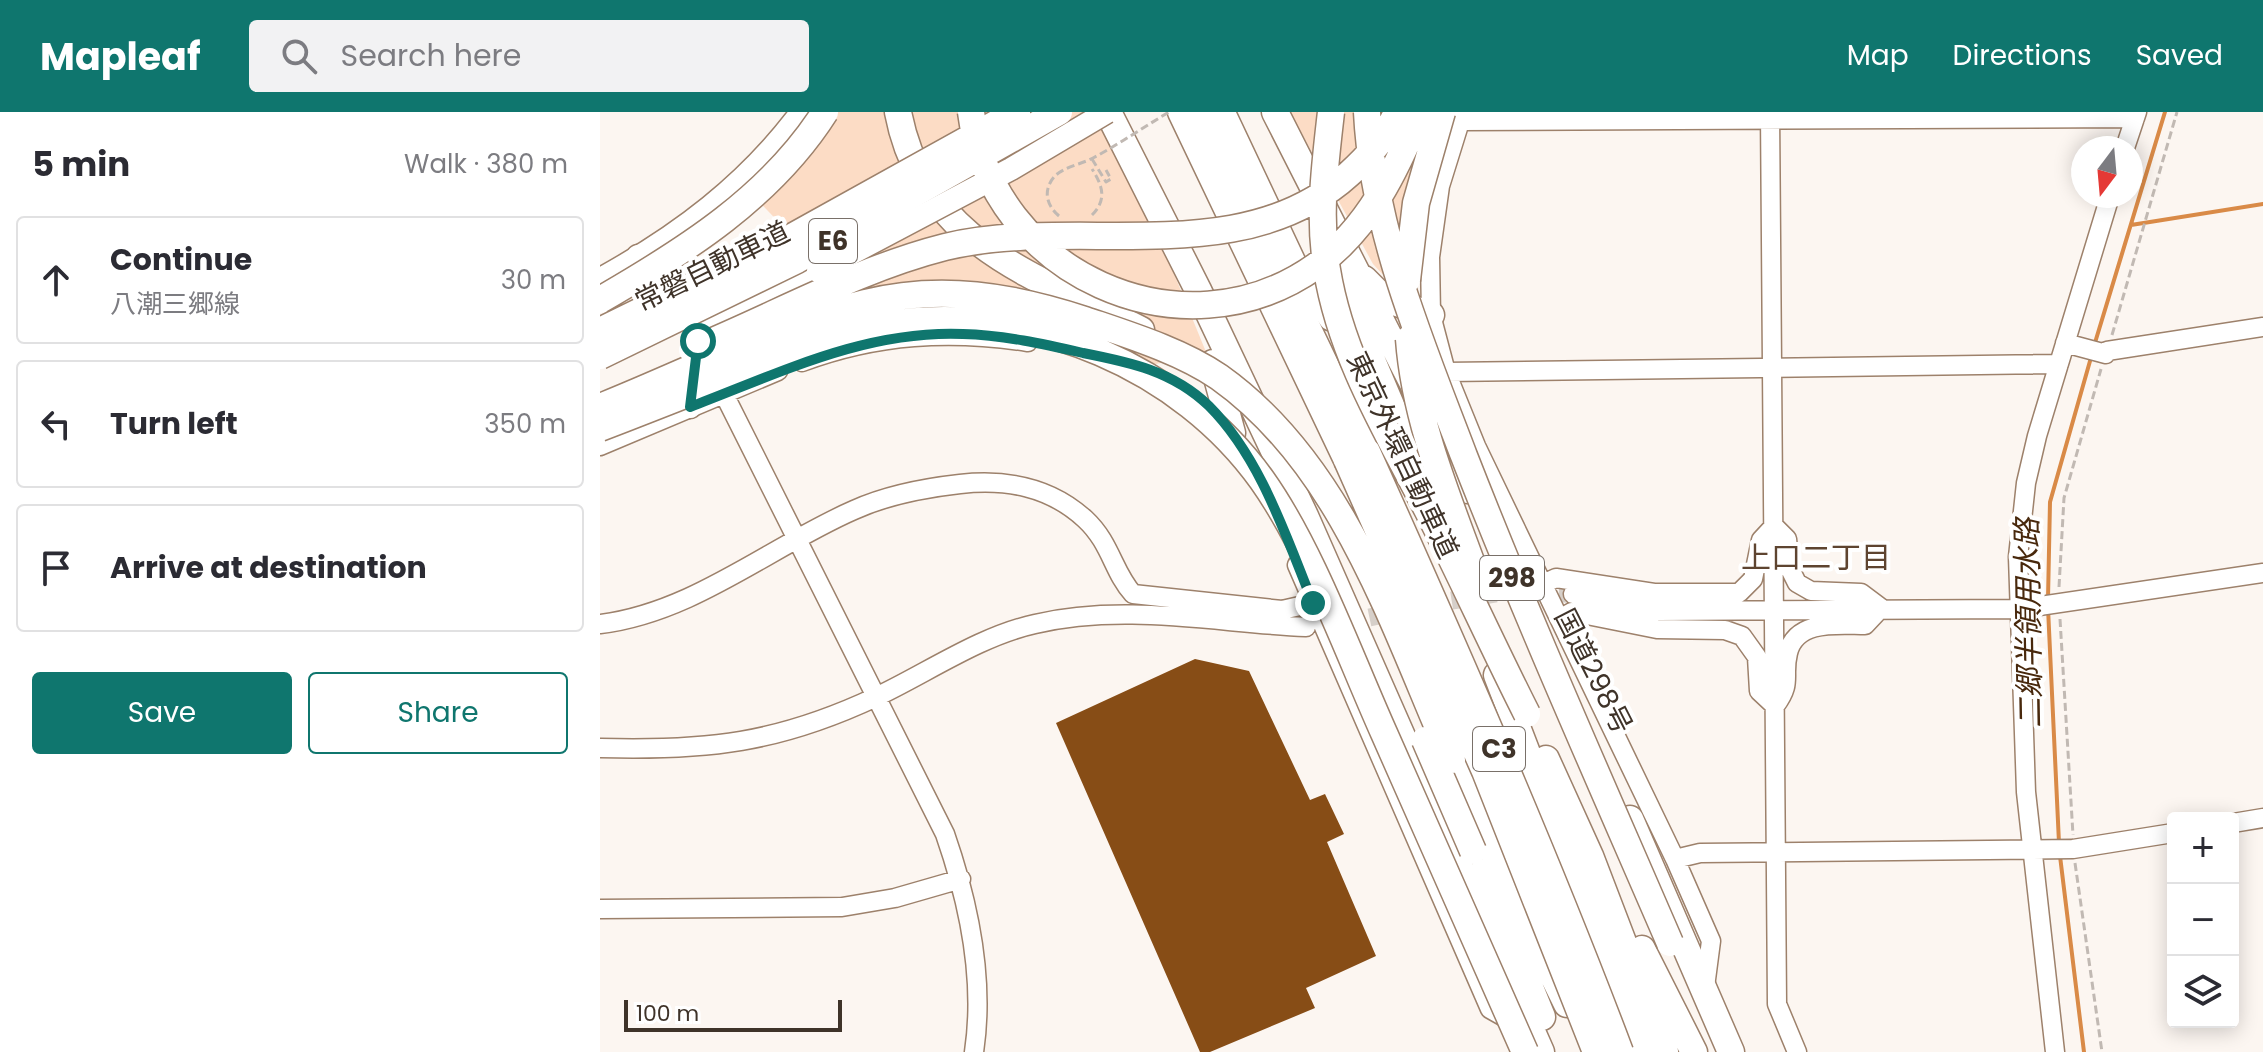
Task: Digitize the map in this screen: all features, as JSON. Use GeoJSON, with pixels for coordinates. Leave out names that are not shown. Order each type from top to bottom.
{"type":"FeatureCollection","features":[{"type":"Feature","properties":{"kind":"highway"},"geometry":{"type":"LineString","coordinates":[[600,300],[679,253],[732,213],[791,156],[825,112]]}},
{"type":"Feature","properties":{"kind":"highway"},"geometry":{"type":"LineString","coordinates":[[898,112],[902,137],[921,181],[934,201],[966,233],[1019,270],[1154,336],[1216,375],[1244,397],[1303,456],[1333,502],[1383,603],[1507,882],[1560,991],[1595,1052]]}},
{"type":"Feature","properties":{"kind":"highway"},"geometry":{"type":"LineString","coordinates":[[971,112],[979,151],[997,192],[1019,226],[1048,255],[1102,289],[1149,302],[1194,306],[1238,300],[1280,287],[1334,251],[1378,197],[1395,169],[1420,112]]}},
{"type":"Feature","properties":{"kind":"highway","name":"常磐自動車道"},"geometry":{"type":"LineString","coordinates":[[600,331],[790,238],[1017,112]]}},
{"type":"Feature","properties":{"kind":"highway","name":"常磐自動車道"},"geometry":{"type":"LineString","coordinates":[[600,356],[797,260],[1059,112]]}},
{"type":"Feature","properties":{"kind":"highway"},"geometry":{"type":"LineString","coordinates":[[1107,112],[1198,290],[1305,516],[1532,1045]]}},
{"type":"Feature","properties":{"kind":"highway","name":"東京外環自動車道"},"geometry":{"type":"LineString","coordinates":[[1181,112],[1357,456],[1491,729],[1557,887],[1620,1052]]}},
{"type":"Feature","properties":{"kind":"highway","name":"東京外環自動車道"},"geometry":{"type":"LineString","coordinates":[[1204,112],[1357,456],[1595,1052]]}},
{"type":"Feature","properties":{"kind":"highway"},"geometry":{"type":"LineString","coordinates":[[1269,112],[1580,861],[1665,1052]]}},
{"type":"Feature","properties":{"kind":"highway","name":"国道298号"},"geometry":{"type":"LineString","coordinates":[[1275,112],[1603,758],[1731,1052]]}},
{"type":"Feature","properties":{"kind":"highway"},"geometry":{"type":"LineString","coordinates":[[1331,112],[1322,187],[1323,231],[1330,288],[1341,329],[1378,416],[1527,714]]}},
{"type":"Feature","properties":{"kind":"highway"},"geometry":{"type":"LineString","coordinates":[[1367,112],[1381,217],[1435,382],[1524,611],[1658,915],[1713,1052]]}},
{"type":"Feature","properties":{"kind":"highway"},"geometry":{"type":"LineString","coordinates":[[600,389],[889,265],[944,248],[1012,235],[1188,235],[1265,222],[1315,199],[1338,184],[1380,142],[1397,112]]}},
{"type":"Feature","properties":{"kind":"highway"},"geometry":{"type":"LineString","coordinates":[[1455,115],[1422,177],[1409,250],[1410,358],[1428,436],[1448,500],[1580,861],[1642,1052]]}},
{"type":"Feature","properties":{"kind":"highway"},"geometry":{"type":"LineString","coordinates":[[1350,261],[1383,298],[1431,315]]}},
{"type":"Feature","properties":{"kind":"highway"},"geometry":{"type":"LineString","coordinates":[[1198,290],[1232,433]]}},
{"type":"Feature","properties":{"kind":"highway"},"geometry":{"type":"LineString","coordinates":[[600,407],[842,310],[889,298],[935,293],[980,294],[1050,309],[1141,341],[1216,375]]}},
{"type":"Feature","properties":{"kind":"highway"},"geometry":{"type":"LineString","coordinates":[[600,428],[817,342],[897,323],[977,321],[1032,330],[1086,346],[1154,380],[1232,444],[1278,503],[1532,1045]]}},
{"type":"Feature","properties":{"kind":"highway"},"geometry":{"type":"LineString","coordinates":[[1244,397],[1288,445],[1316,488],[1540,1009],[1550,1052]]}},
{"type":"Feature","properties":{"kind":"highway"},"geometry":{"type":"LineString","coordinates":[[1580,861],[1621,902],[1694,1052]]}},
{"type":"Feature","properties":{"kind":"main road"},"geometry":{"type":"LineString","coordinates":[[690,407],[698,341],[714,323],[1011,169],[1107,112]]}},
{"type":"Feature","properties":{"kind":"main road"},"geometry":{"type":"LineString","coordinates":[[638,256],[652,265],[679,311],[694,323],[714,323]]}},
{"type":"Feature","properties":{"kind":"street"},"geometry":{"type":"LineString","coordinates":[[600,277],[697,218],[740,179],[799,112]]}},
{"type":"Feature","properties":{"kind":"street"},"geometry":{"type":"LineString","coordinates":[[1226,112],[1316,303],[1329,321],[1360,330]]}},
{"type":"Feature","properties":{"kind":"street"},"geometry":{"type":"LineString","coordinates":[[1705,987],[1711,941],[1561,618],[1476,446],[1446,372],[1431,315],[1430,257],[1440,186],[1455,115],[2136,115],[2129,136]]}},
{"type":"Feature","properties":{"kind":"street"},"geometry":{"type":"LineString","coordinates":[[1770,116],[1777,1004],[1797,1052]]}},
{"type":"Feature","properties":{"kind":"street"},"geometry":{"type":"LineString","coordinates":[[2055,1052],[2031,851],[2018,557],[2026,483],[2106,208]]}},
{"type":"Feature","properties":{"kind":"street"},"geometry":{"type":"LineString","coordinates":[[2065,343],[2106,353],[2263,327]]}},
{"type":"Feature","properties":{"kind":"street"},"geometry":{"type":"LineString","coordinates":[[600,446],[690,407],[840,349],[911,335],[965,334],[1052,346],[1159,372],[1196,394],[1232,433],[1276,511],[1490,1009],[1532,1045]]}},
{"type":"Feature","properties":{"kind":"street"},"geometry":{"type":"LineString","coordinates":[[1446,372],[2059,364]]}},
{"type":"Feature","properties":{"kind":"street"},"geometry":{"type":"LineString","coordinates":[[724,394],[945,834],[961,879],[974,954],[977,1046]]}},
{"type":"Feature","properties":{"kind":"street"},"geometry":{"type":"LineString","coordinates":[[600,624],[640,615],[694,594],[883,498],[950,485],[1012,483],[1043,492],[1084,518],[1113,554],[1126,586],[1133,594],[1282,610],[1313,603]]}},
{"type":"Feature","properties":{"kind":"street"},"geometry":{"type":"LineString","coordinates":[[1543,584],[1556,578],[1654,593],[1739,593],[1753,579],[1761,540],[1774,526]]}},
{"type":"Feature","properties":{"kind":"street"},"geometry":{"type":"LineString","coordinates":[[1774,526],[1787,539],[1790,569],[1797,583],[1811,591],[1861,593],[1881,608]]}},
{"type":"Feature","properties":{"kind":"street"},"geometry":{"type":"LineString","coordinates":[[1573,594],[1658,611],[2019,609],[2263,573]]}},
{"type":"Feature","properties":{"kind":"street"},"geometry":{"type":"LineString","coordinates":[[1775,706],[1788,688],[1788,653],[1796,638],[1825,624],[1865,625],[1881,608]]}},
{"type":"Feature","properties":{"kind":"street"},"geometry":{"type":"LineString","coordinates":[[1561,618],[1572,612],[1657,629],[1725,630],[1742,636],[1757,657],[1759,691],[1775,706]]}},
{"type":"Feature","properties":{"kind":"street"},"geometry":{"type":"LineString","coordinates":[[600,748],[724,746],[778,735],[875,697],[1000,636],[1061,619],[1166,616],[1306,627]]}},
{"type":"Feature","properties":{"kind":"street"},"geometry":{"type":"LineString","coordinates":[[2239,822],[2263,818]]}},
{"type":"Feature","properties":{"kind":"street"},"geometry":{"type":"LineString","coordinates":[[1675,859],[1700,853],[2073,849],[2167,834]]}},
{"type":"Feature","properties":{"kind":"street"},"geometry":{"type":"LineString","coordinates":[[600,909],[842,907],[895,898],[961,879]]}},
{"type":"Feature","properties":{"kind":"path"},"geometry":{"type":"LineString","coordinates":[[1065,219],[1049,205],[1049,187],[1059,173],[1092,159],[1169,112]]}},
{"type":"Feature","properties":{"kind":"path"},"geometry":{"type":"LineString","coordinates":[[1092,159],[1106,182],[1111,179],[1106,170]]}},
{"type":"Feature","properties":{"kind":"path"},"geometry":{"type":"LineString","coordinates":[[1084,219],[1096,211],[1103,194],[1092,169]]}},
{"type":"Feature","properties":{"kind":"path"},"geometry":{"type":"LineString","coordinates":[[2059,605],[2073,849],[2102,1052]]}},
{"type":"Feature","properties":{"kind":"shaded area"},"geometry":{"type":"Polygon","coordinates":[[[810,112],[1096,112],[1168,259],[1206,352],[1152,365],[1021,336],[884,332],[747,189],[800,129],[810,112]]]}},
{"type":"Feature","properties":{"kind":"shaded area"},"geometry":{"type":"Polygon","coordinates":[[[1290,112],[1458,112],[1399,292],[1373,264],[1290,112]]]}},
{"type":"Feature","properties":{"kind":"building"},"geometry":{"type":"Polygon","coordinates":[[[1195,659],[1249,671],[1310,800],[1325,794],[1344,834],[1327,842],[1376,956],[1306,988],[1315,1008],[1210,1052],[1200,1052],[1056,723],[1195,659]]]}},
{"type":"Feature","properties":{"kind":"waterway","name":"二郷半領用水路"},"geometry":{"type":"LineString","coordinates":[[2094,346],[2165,112]]}},
{"type":"Feature","properties":{"kind":"waterway"},"geometry":{"type":"LineString","coordinates":[[2131,225],[2263,204]]}},
{"type":"Feature","properties":{"kind":"waterway","name":"二郷半領用水路"},"geometry":{"type":"LineString","coordinates":[[2048,599],[2050,502],[2092,354]]}},
{"type":"Feature","properties":{"kind":"waterway","name":"二郷半領用水路"},"geometry":{"type":"LineString","coordinates":[[2048,608],[2059,843]]}},
{"type":"Feature","properties":{"kind":"waterway","name":"二郷半領用水路"},"geometry":{"type":"LineString","coordinates":[[2060,856],[2084,1052]]}},
{"type":"Feature","properties":{"kind":"tunnel"},"geometry":{"type":"LineString","coordinates":[[1425,605],[1511,591],[1573,594]]}},
{"type":"Feature","properties":{"kind":"tunnel"},"geometry":{"type":"LineString","coordinates":[[1343,623],[1400,611]]}},
{"type":"Feature","properties":{"kind":"district","name":"上口二丁目"},"geometry":{"type":"Point","coordinates":[1816,558]}},
{"type":"Feature","properties":{"kind":"route"},"geometry":{"type":"LineString","coordinates":[[698,341],[690,407],[817,356],[911,335],[990,336],[1099,356],[1159,372],[1196,394],[1232,433],[1276,511],[1313,603]]}}]}
